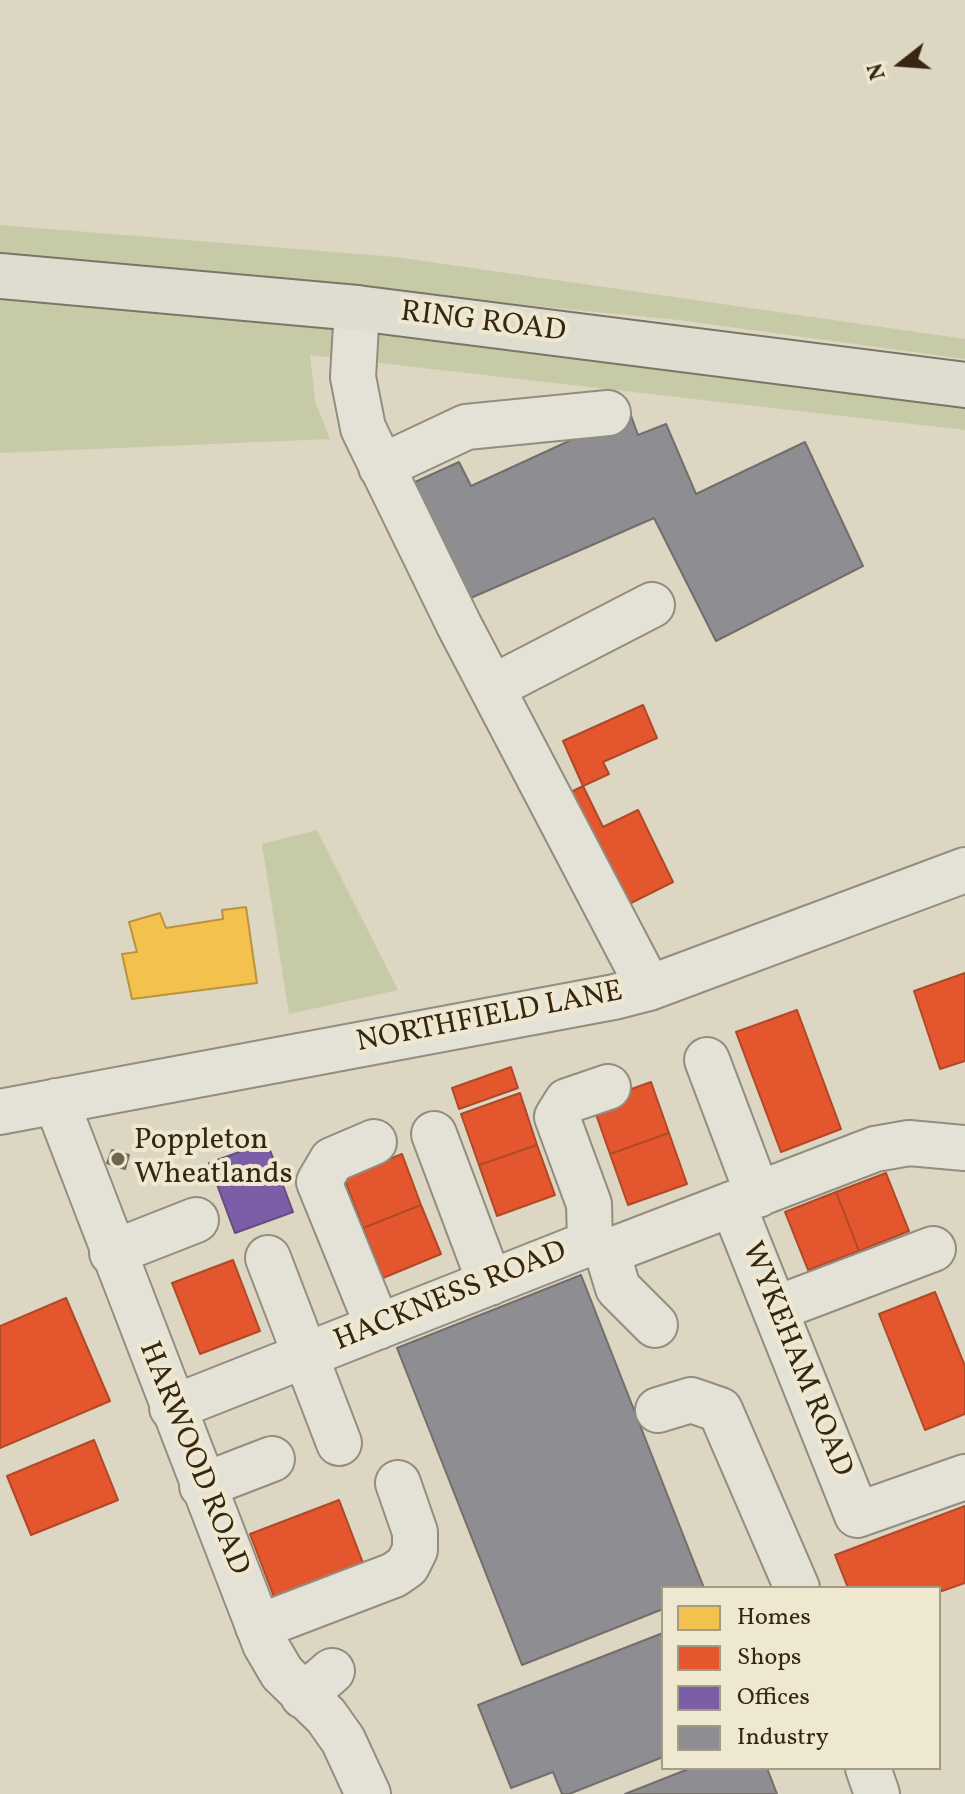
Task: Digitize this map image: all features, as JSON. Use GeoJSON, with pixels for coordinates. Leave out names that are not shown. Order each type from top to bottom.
{"type":"FeatureCollection","features":[{"type":"Feature","properties":{"kind":"highway","name":"RING ROAD"},"geometry":{"type":"LineString","coordinates":[[0,276],[357,308],[965,385]]}},
{"type":"Feature","properties":{"kind":"street"},"geometry":{"type":"LineString","coordinates":[[357,308],[353,377],[356,407],[381,467],[649,988]]}},
{"type":"Feature","properties":{"kind":"street"},"geometry":{"type":"LineString","coordinates":[[381,467],[466,427],[608,413]]}},
{"type":"Feature","properties":{"kind":"street"},"geometry":{"type":"LineString","coordinates":[[493,687],[652,605]]}},
{"type":"Feature","properties":{"kind":"street","name":"NORTHFIELD LANE"},"geometry":{"type":"LineString","coordinates":[[0,1112],[649,988],[965,870]]}},
{"type":"Feature","properties":{"kind":"street","name":"WYKEHAM ROAD"},"geometry":{"type":"LineString","coordinates":[[707,1060],[775,1309],[857,1515],[965,1477]]}},
{"type":"Feature","properties":{"kind":"street"},"geometry":{"type":"LineString","coordinates":[[608,1087],[567,1101],[557,1117],[589,1204],[598,1248],[618,1288],[655,1325]]}},
{"type":"Feature","properties":{"kind":"street","name":"HARWOOD ROAD"},"geometry":{"type":"LineString","coordinates":[[56,1101],[258,1627],[282,1673],[317,1683],[326,1716],[343,1740],[368,1794]]}},
{"type":"Feature","properties":{"kind":"street"},"geometry":{"type":"LineString","coordinates":[[434,1134],[490,1283]]}},
{"type":"Feature","properties":{"kind":"street","name":"HACKNESS ROAD"},"geometry":{"type":"LineString","coordinates":[[172,1408],[490,1283],[746,1200],[875,1149],[909,1143],[963,1140]]}},
{"type":"Feature","properties":{"kind":"street"},"geometry":{"type":"LineString","coordinates":[[374,1142],[332,1160],[319,1182],[378,1327]]}},
{"type":"Feature","properties":{"kind":"street"},"geometry":{"type":"LineString","coordinates":[[112,1253],[196,1220]]}},
{"type":"Feature","properties":{"kind":"street"},"geometry":{"type":"LineString","coordinates":[[775,1309],[933,1249]]}},
{"type":"Feature","properties":{"kind":"street"},"geometry":{"type":"LineString","coordinates":[[268,1258],[339,1443]]}},
{"type":"Feature","properties":{"kind":"street"},"geometry":{"type":"LineString","coordinates":[[658,1410],[691,1400],[720,1410],[796,1586]]}},
{"type":"Feature","properties":{"kind":"street"},"geometry":{"type":"LineString","coordinates":[[202,1486],[272,1459]]}},
{"type":"Feature","properties":{"kind":"street"},"geometry":{"type":"LineString","coordinates":[[258,1627],[394,1575],[407,1566],[415,1550],[415,1532],[398,1483]]}},
{"type":"Feature","properties":{"kind":"street"},"geometry":{"type":"LineString","coordinates":[[869,1770],[877,1794]]}},
{"type":"Feature","properties":{"kind":"green space"},"geometry":{"type":"Polygon","coordinates":[[[0,225],[396,257],[965,339],[965,359],[679,320],[0,254],[0,225]]]}},
{"type":"Feature","properties":{"kind":"green space"},"geometry":{"type":"Polygon","coordinates":[[[0,294],[287,323],[965,405],[965,430],[310,355],[315,401],[330,439],[0,453],[0,294]]]}},
{"type":"Feature","properties":{"kind":"green space"},"geometry":{"type":"Polygon","coordinates":[[[317,830],[398,990],[289,1014],[262,844],[317,830]]]}},
{"type":"Feature","properties":{"kind":"building: Homes"},"geometry":{"type":"Polygon","coordinates":[[[246,907],[257,983],[132,999],[122,954],[137,952],[129,922],[160,913],[166,928],[223,919],[222,910],[246,907]]]}},
{"type":"Feature","properties":{"kind":"building: Shops"},"geometry":{"type":"Polygon","coordinates":[[[643,705],[657,738],[603,762],[609,774],[583,786],[563,741],[643,705]]]}},
{"type":"Feature","properties":{"kind":"building: Shops"},"geometry":{"type":"Polygon","coordinates":[[[583,786],[603,827],[638,810],[673,882],[625,906],[569,793],[583,786]]]}},
{"type":"Feature","properties":{"kind":"building: Shops"},"geometry":{"type":"Polygon","coordinates":[[[965,973],[965,1061],[940,1069],[914,991],[965,973]]]}},
{"type":"Feature","properties":{"kind":"building: Shops"},"geometry":{"type":"Polygon","coordinates":[[[797,1010],[841,1129],[781,1152],[736,1032],[797,1010]]]}},
{"type":"Feature","properties":{"kind":"building: Shops"},"geometry":{"type":"Polygon","coordinates":[[[511,1067],[518,1088],[459,1109],[452,1088],[511,1067]]]}},
{"type":"Feature","properties":{"kind":"building: Shops"},"geometry":{"type":"Polygon","coordinates":[[[651,1082],[669,1133],[610,1154],[592,1103],[651,1082]]]}},
{"type":"Feature","properties":{"kind":"building: Shops"},"geometry":{"type":"Polygon","coordinates":[[[520,1093],[537,1145],[479,1165],[461,1114],[520,1093]]]}},
{"type":"Feature","properties":{"kind":"building: Shops"},"geometry":{"type":"Polygon","coordinates":[[[669,1133],[687,1184],[628,1205],[610,1154],[669,1133]]]}},
{"type":"Feature","properties":{"kind":"building: Shops"},"geometry":{"type":"Polygon","coordinates":[[[537,1145],[555,1195],[497,1216],[479,1165],[537,1145]]]}},
{"type":"Feature","properties":{"kind":"building: Shops"},"geometry":{"type":"Polygon","coordinates":[[[402,1154],[421,1205],[363,1228],[344,1177],[402,1154]]]}},
{"type":"Feature","properties":{"kind":"building: Shops"},"geometry":{"type":"Polygon","coordinates":[[[886,1173],[909,1231],[859,1251],[836,1192],[886,1173]]]}},
{"type":"Feature","properties":{"kind":"building: Shops"},"geometry":{"type":"Polygon","coordinates":[[[836,1192],[859,1251],[808,1270],[785,1212],[836,1192]]]}},
{"type":"Feature","properties":{"kind":"building: Shops"},"geometry":{"type":"Polygon","coordinates":[[[421,1205],[441,1254],[383,1278],[363,1228],[421,1205]]]}},
{"type":"Feature","properties":{"kind":"building: Shops"},"geometry":{"type":"Polygon","coordinates":[[[233,1260],[260,1331],[200,1354],[172,1283],[233,1260]]]}},
{"type":"Feature","properties":{"kind":"building: Shops"},"geometry":{"type":"Polygon","coordinates":[[[935,1292],[965,1366],[965,1414],[925,1430],[879,1314],[935,1292]]]}},
{"type":"Feature","properties":{"kind":"building: Shops"},"geometry":{"type":"Polygon","coordinates":[[[66,1298],[110,1401],[0,1448],[0,1326],[66,1298]]]}},
{"type":"Feature","properties":{"kind":"building: Shops"},"geometry":{"type":"Polygon","coordinates":[[[94,1440],[118,1500],[31,1535],[7,1476],[94,1440]]]}},
{"type":"Feature","properties":{"kind":"building: Shops"},"geometry":{"type":"Polygon","coordinates":[[[339,1500],[363,1563],[274,1597],[250,1534],[339,1500]]]}},
{"type":"Feature","properties":{"kind":"building: Shops"},"geometry":{"type":"Polygon","coordinates":[[[965,1506],[965,1583],[941,1591],[941,1586],[847,1586],[835,1555],[965,1506]]]}},
{"type":"Feature","properties":{"kind":"building: Offices"},"geometry":{"type":"Polygon","coordinates":[[[267,1142],[293,1212],[235,1233],[209,1163],[267,1142]]]}},
{"type":"Feature","properties":{"kind":"building: Industry"},"geometry":{"type":"Polygon","coordinates":[[[630,413],[638,435],[666,424],[696,494],[805,442],[863,566],[716,641],[654,518],[457,604],[404,487],[459,462],[471,486],[630,413]]]}},
{"type":"Feature","properties":{"kind":"building: Industry","name":"Poppleton Wheatlands"},"geometry":{"type":"Polygon","coordinates":[[[112,1150],[129,1155],[125,1169],[107,1163],[112,1150]]]}},
{"type":"Feature","properties":{"kind":"building: Industry"},"geometry":{"type":"Polygon","coordinates":[[[581,1275],[703,1586],[661,1586],[661,1610],[522,1665],[397,1348],[581,1275]]]}},
{"type":"Feature","properties":{"kind":"building: Industry"},"geometry":{"type":"Polygon","coordinates":[[[661,1634],[661,1758],[569,1794],[562,1794],[553,1772],[511,1788],[478,1705],[661,1634]]]}},
{"type":"Feature","properties":{"kind":"building: Industry"},"geometry":{"type":"Polygon","coordinates":[[[686,1770],[768,1770],[777,1794],[625,1794],[686,1770]]]}},
{"type":"Feature","properties":{"kind":"place","name":"Poppleton Wheatlands"},"geometry":{"type":"Point","coordinates":[118,1159]}}]}
